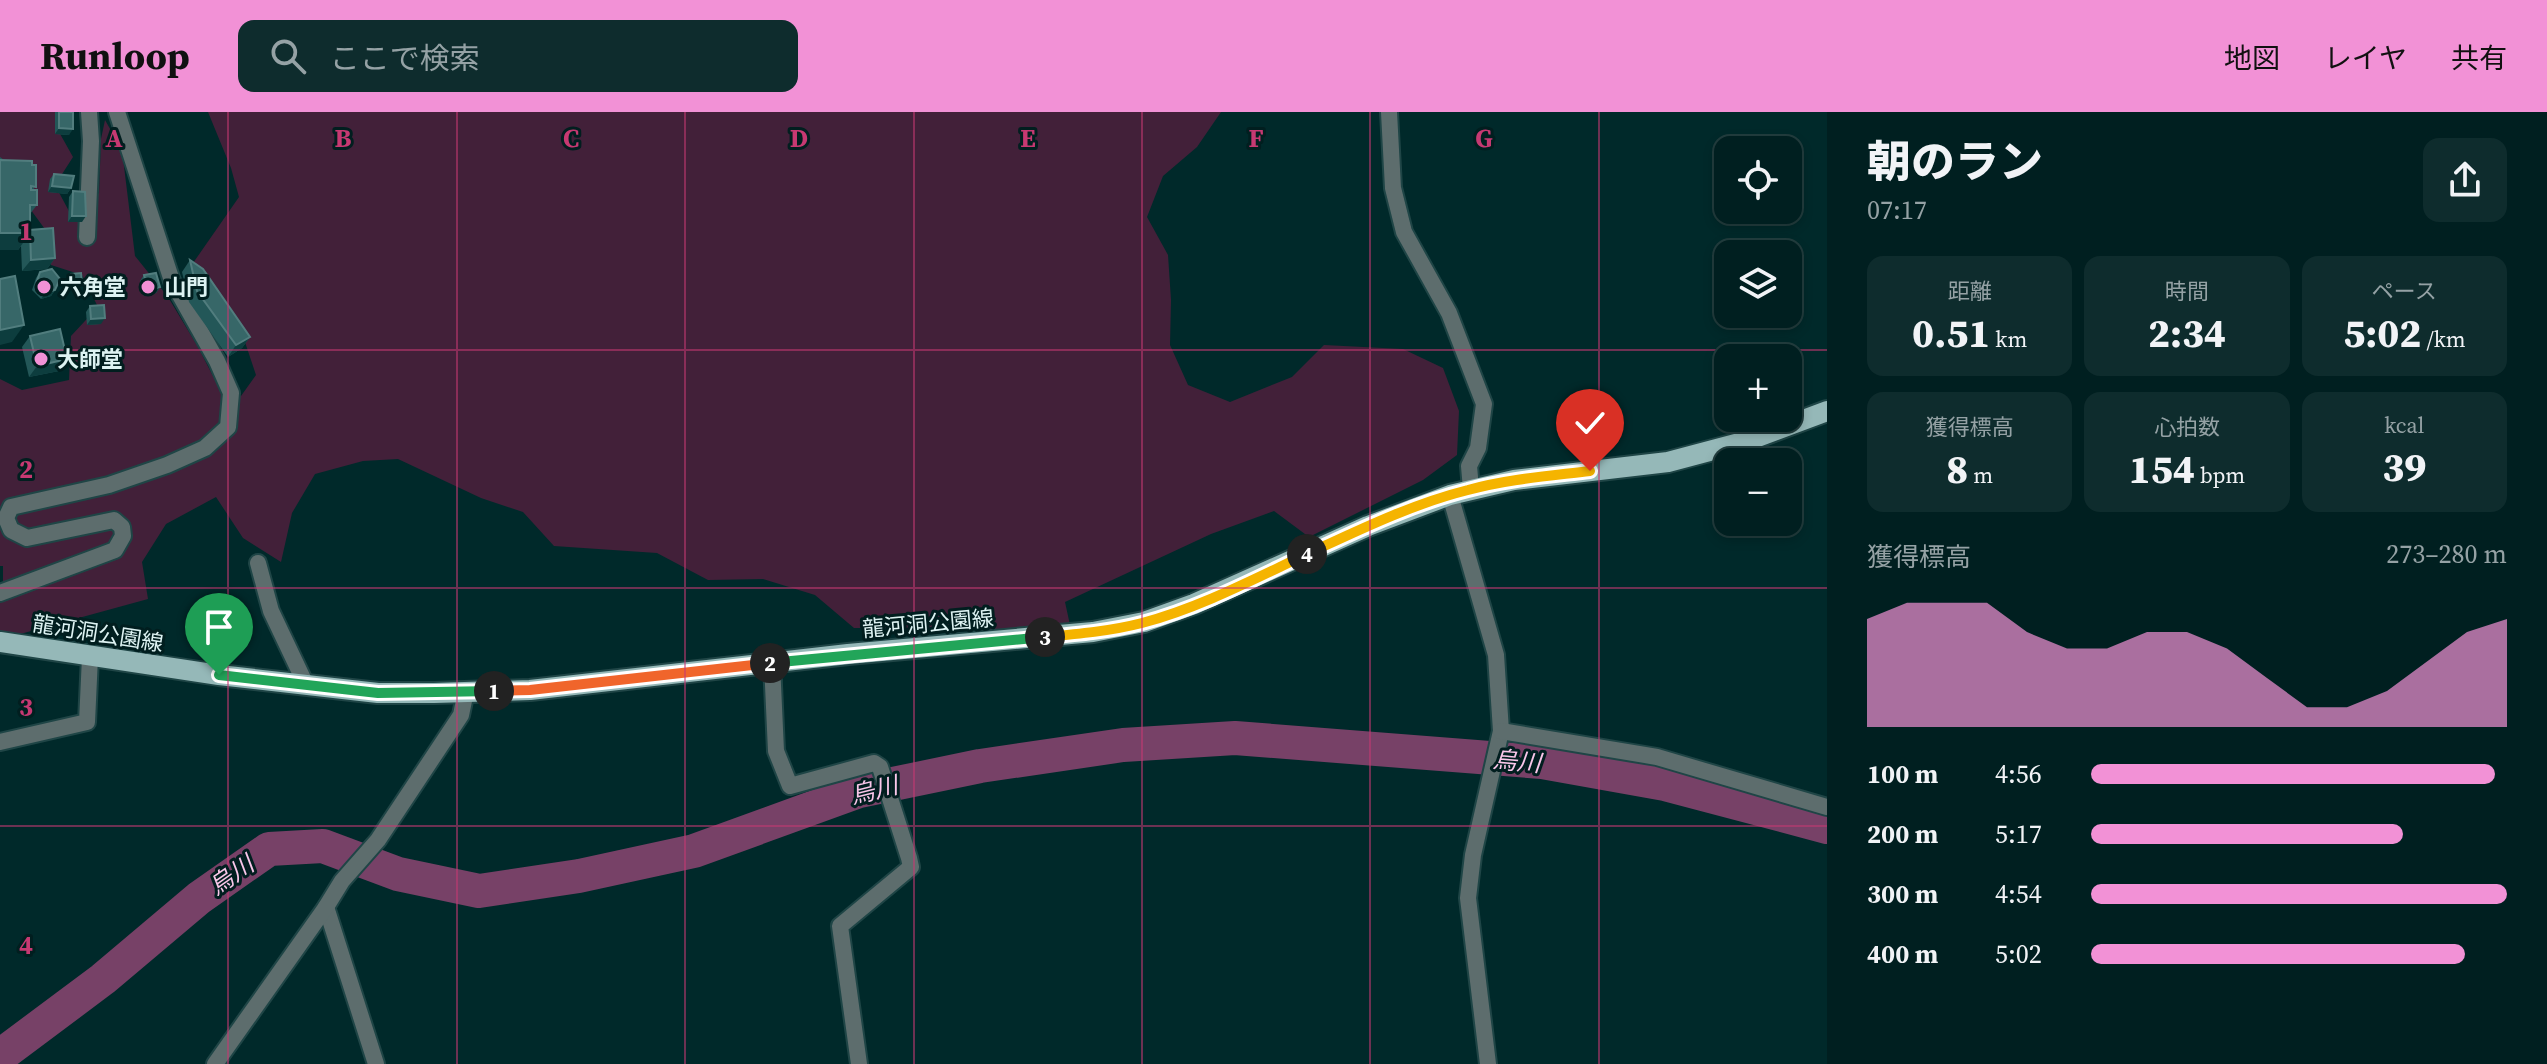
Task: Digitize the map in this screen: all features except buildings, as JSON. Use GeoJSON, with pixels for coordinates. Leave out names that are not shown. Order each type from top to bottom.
{"type":"FeatureCollection","features":[{"type":"Feature","properties":{"kind":"main road","name":"龍河洞公園線"},"geometry":{"type":"LineString","coordinates":[[0,642],[90,657],[378,693],[530,690],[1093,632],[1144,622],[1258,577],[1368,526],[1450,495],[1514,480],[1668,462],[1747,441],[1827,411]]}},
{"type":"Feature","properties":{"kind":"street"},"geometry":{"type":"LineString","coordinates":[[87,237],[91,141],[89,112]]}},
{"type":"Feature","properties":{"kind":"street"},"geometry":{"type":"LineString","coordinates":[[0,593],[115,550],[123,536],[122,527],[114,520],[27,538],[11,530],[6,518],[11,507],[109,485],[167,465],[205,448],[228,427],[231,393],[217,361],[172,281],[117,112]]}},
{"type":"Feature","properties":{"kind":"street"},"geometry":{"type":"LineString","coordinates":[[1389,112],[1393,188],[1404,232],[1449,313],[1484,404],[1478,448],[1469,466],[1471,489]]}},
{"type":"Feature","properties":{"kind":"street"},"geometry":{"type":"LineString","coordinates":[[1450,495],[1496,655],[1501,735],[1473,855],[1468,898],[1488,1064]]}},
{"type":"Feature","properties":{"kind":"street"},"geometry":{"type":"LineString","coordinates":[[258,563],[271,611],[306,685]]}},
{"type":"Feature","properties":{"kind":"street"},"geometry":{"type":"LineString","coordinates":[[0,742],[87,722],[90,657]]}},
{"type":"Feature","properties":{"kind":"street"},"geometry":{"type":"LineString","coordinates":[[772,663],[776,751],[790,786],[874,763],[880,767],[911,867],[840,926],[859,1064]]}},
{"type":"Feature","properties":{"kind":"street"},"geometry":{"type":"LineString","coordinates":[[215,1064],[342,881],[378,840],[461,715],[466,691]]}},
{"type":"Feature","properties":{"kind":"street"},"geometry":{"type":"LineString","coordinates":[[1501,735],[1657,757],[1827,807]]}},
{"type":"Feature","properties":{"kind":"street"},"geometry":{"type":"LineString","coordinates":[[326,907],[376,1064]]}},
{"type":"Feature","properties":{"kind":"shaded area"},"geometry":{"type":"Polygon","coordinates":[[[0,112],[66,112],[59,132],[73,157],[55,185],[71,215],[99,193],[101,139],[105,120],[122,150],[135,256],[168,297],[215,380],[241,396],[256,375],[242,333],[184,276],[239,197],[231,168],[208,112],[1221,112],[1197,147],[1163,176],[1147,217],[1168,255],[1170,345],[1188,385],[1230,402],[1292,377],[1324,345],[1403,349],[1443,368],[1459,411],[1457,455],[1423,480],[1309,537],[1274,511],[1211,534],[1065,602],[1070,625],[1017,632],[854,628],[815,595],[763,579],[708,580],[657,553],[554,546],[523,512],[481,498],[398,459],[363,461],[315,474],[292,513],[281,562],[243,538],[216,497],[166,524],[142,562],[148,599],[13,636],[0,635],[3,566],[0,566],[0,379],[22,390],[69,380],[71,336],[98,307],[82,275],[51,265],[50,236],[14,187],[0,181],[0,112]]]}},
{"type":"Feature","properties":{"kind":"waterway","name":"烏川"},"geometry":{"type":"LineString","coordinates":[[0,1056],[103,979],[199,898],[269,849],[323,846],[398,874],[479,891],[579,876],[694,851],[859,791],[980,766],[1123,745],[1235,738],[1542,762],[1665,784],[1827,827]]}},
{"type":"Feature","properties":{"kind":"place","name":"六角堂"},"geometry":{"type":"Point","coordinates":[44,287]}},
{"type":"Feature","properties":{"kind":"place","name":"山門"},"geometry":{"type":"Point","coordinates":[148,287]}},
{"type":"Feature","properties":{"kind":"place","name":"大師堂"},"geometry":{"type":"Point","coordinates":[41,359]}},
{"type":"Feature","properties":{"kind":"route"},"geometry":{"type":"LineString","coordinates":[[219,675],[378,693],[530,690],[848,654],[1093,632],[1144,622],[1194,604],[1368,526],[1450,495],[1514,480],[1590,471]]}}]}
